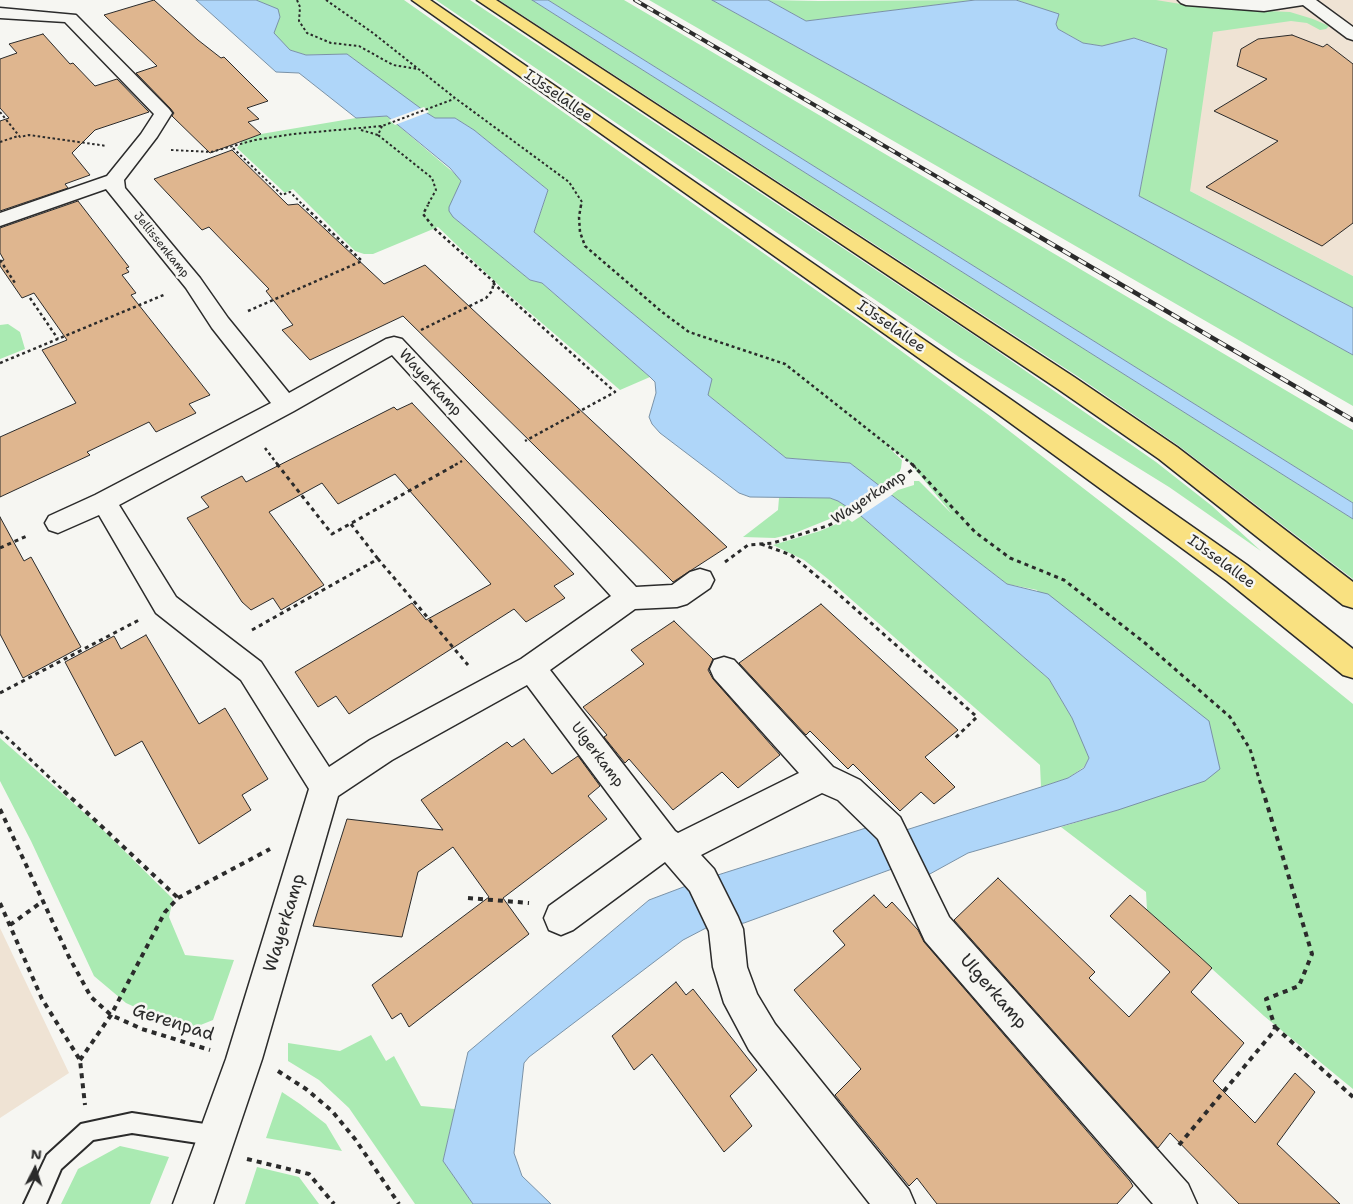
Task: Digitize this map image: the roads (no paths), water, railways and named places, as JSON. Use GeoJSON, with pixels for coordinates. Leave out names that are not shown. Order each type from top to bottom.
{"type":"FeatureCollection","features":[{"type":"Feature","properties":{"kind":"main road","name":"IJsselallee"},"geometry":{"type":"LineString","coordinates":[[420,0],[1002,405],[1237,573],[1353,666]]}},
{"type":"Feature","properties":{"kind":"main road"},"geometry":{"type":"LineString","coordinates":[[485,0],[1074,388],[1168,454],[1353,597]]}},
{"type":"Feature","properties":{"kind":"street"},"geometry":{"type":"LineString","coordinates":[[1186,0],[1264,6],[1306,0],[1353,35]]}},
{"type":"Feature","properties":{"kind":"street"},"geometry":{"type":"LineString","coordinates":[[0,13],[70,18],[164,113],[114,180],[0,220]]}},
{"type":"Feature","properties":{"kind":"street","name":"Jellissenkamp"},"geometry":{"type":"LineString","coordinates":[[114,180],[115,189],[192,283],[220,323],[286,405]]}},
{"type":"Feature","properties":{"kind":"street","name":"Wayerkamp"},"geometry":{"type":"LineString","coordinates":[[58,523],[104,502],[286,405],[394,344],[630,598]]}},
{"type":"Feature","properties":{"kind":"street"},"geometry":{"type":"LineString","coordinates":[[104,502],[166,605],[251,671],[325,786],[381,750],[531,668],[630,598],[677,596],[700,580]]}},
{"type":"Feature","properties":{"kind":"street","name":"Ulgerkamp"},"geometry":{"type":"LineString","coordinates":[[531,668],[670,846],[702,880],[726,929],[730,967],[742,1003],[762,1037],[895,1204]]}},
{"type":"Feature","properties":{"kind":"street","name":"Ulgerkamp"},"geometry":{"type":"LineString","coordinates":[[724,669],[822,777],[849,790],[890,828],[938,929],[1174,1198],[1177,1204]]}},
{"type":"Feature","properties":{"kind":"street"},"geometry":{"type":"LineString","coordinates":[[561,918],[670,846],[822,777]]}},
{"type":"Feature","properties":{"kind":"street","name":"Wayerkamp"},"geometry":{"type":"LineString","coordinates":[[193,1204],[244,1059],[316,824],[325,786]]}},
{"type":"Feature","properties":{"kind":"lane"},"geometry":{"type":"LineString","coordinates":[[35,1204],[54,1162],[88,1131],[132,1123],[215,1144]]}},
{"type":"Feature","properties":{"kind":"water"},"geometry":{"type":"Polygon","coordinates":[[[196,0],[256,0],[278,9],[280,17],[274,33],[290,50],[306,55],[347,54],[435,118],[455,118],[474,130],[548,190],[534,232],[712,379],[708,395],[786,458],[850,463],[1007,584],[1048,594],[1209,721],[1220,769],[1205,781],[1118,810],[968,853],[928,875],[892,869],[744,923],[706,928],[683,940],[529,1057],[524,1063],[514,1153],[522,1176],[551,1204],[473,1204],[443,1161],[468,1052],[649,900],[702,880],[869,827],[906,830],[1041,787],[1068,778],[1084,768],[1089,758],[1072,718],[1049,679],[861,516],[830,498],[750,497],[739,493],[660,433],[649,417],[656,393],[655,382],[542,283],[530,280],[453,217],[449,207],[461,181],[450,168],[387,116],[356,118],[299,73],[276,72],[196,0]]]}},
{"type":"Feature","properties":{"kind":"water"},"geometry":{"type":"Polygon","coordinates":[[[532,0],[548,0],[1353,503],[1353,519],[532,0]]]}},
{"type":"Feature","properties":{"kind":"water"},"geometry":{"type":"Polygon","coordinates":[[[712,0],[768,0],[806,21],[975,0],[1016,0],[1059,14],[1056,24],[1058,29],[1083,43],[1102,46],[1134,38],[1167,49],[1139,196],[1353,308],[1353,355],[712,0]]]}},
{"type":"Feature","properties":{"kind":"railway"},"geometry":{"type":"LineString","coordinates":[[635,0],[987,206]]}},
{"type":"Feature","properties":{"kind":"railway"},"geometry":{"type":"LineString","coordinates":[[985,205],[1353,420]]}}]}
